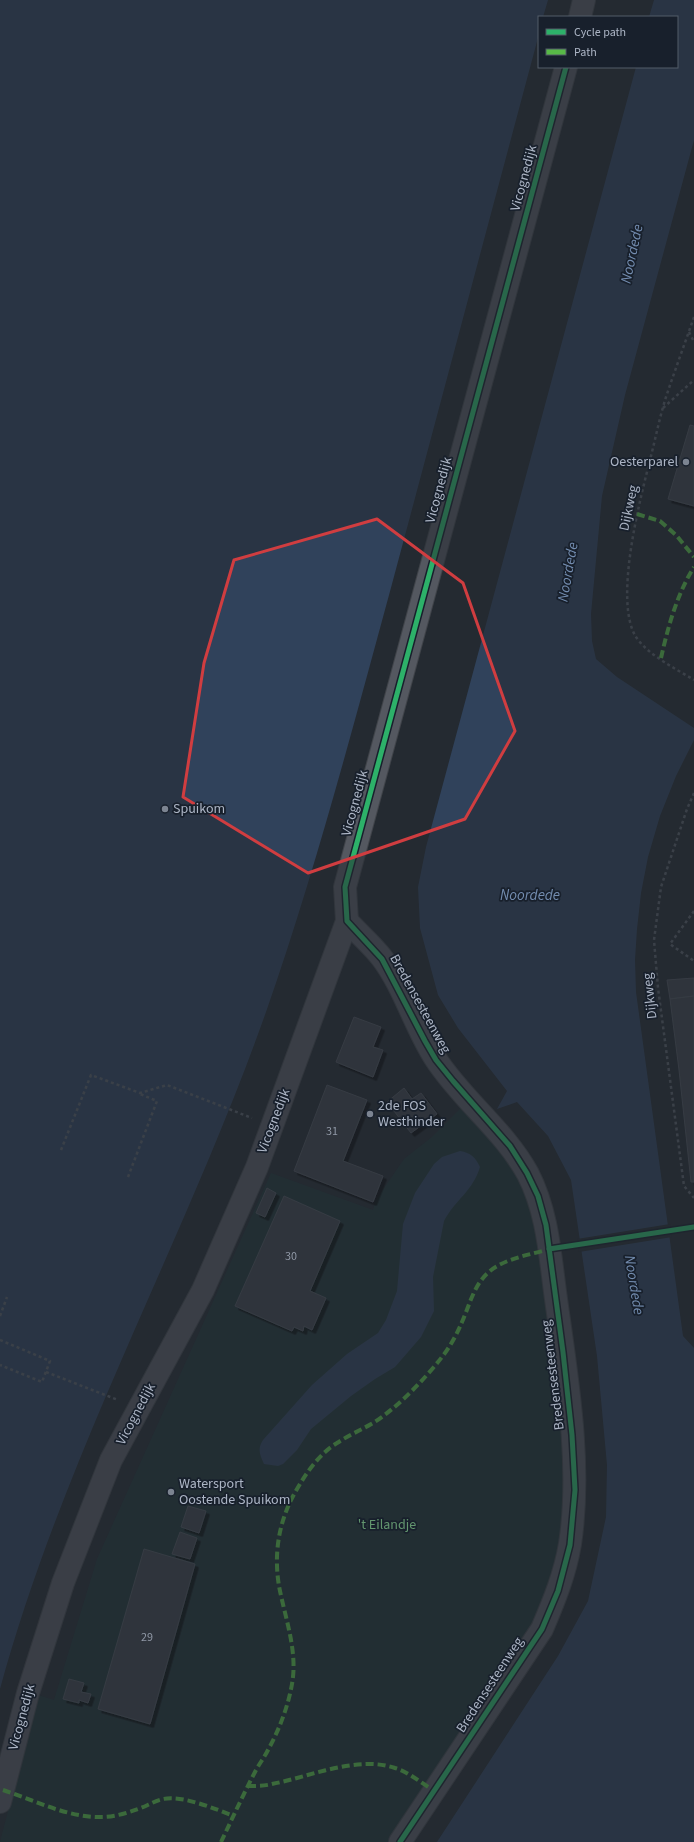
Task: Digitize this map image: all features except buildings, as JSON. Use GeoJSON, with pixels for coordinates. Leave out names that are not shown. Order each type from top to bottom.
{"type":"FeatureCollection","features":[{"type":"Feature","properties":{"kind":"street"},"geometry":{"type":"LineString","coordinates":[[580,16],[584,0]]}},
{"type":"Feature","properties":{"kind":"street","name":"Vicognedijk"},"geometry":{"type":"LineString","coordinates":[[0,1802],[28,1693],[63,1583],[111,1460],[203,1290],[273,1126],[347,921],[345,887],[566,68]]}},
{"type":"Feature","properties":{"kind":"street","name":"Bredensesteenweg"},"geometry":{"type":"LineString","coordinates":[[347,921],[382,959],[424,1041],[436,1060],[510,1146],[527,1173],[538,1196],[546,1225],[563,1352],[572,1435],[575,1482],[570,1545],[558,1591],[542,1629],[400,1842]]}},
{"type":"Feature","properties":{"kind":"path"},"geometry":{"type":"LineString","coordinates":[[689,332],[694,342]]}},
{"type":"Feature","properties":{"kind":"path"},"geometry":{"type":"LineString","coordinates":[[663,408],[694,380]]}},
{"type":"Feature","properties":{"kind":"path"},"geometry":{"type":"LineString","coordinates":[[694,911],[670,944],[694,961]]}},
{"type":"Feature","properties":{"kind":"path"},"geometry":{"type":"LineString","coordinates":[[61,1150],[91,1075],[140,1093],[157,1101],[128,1177]]}},
{"type":"Feature","properties":{"kind":"path"},"geometry":{"type":"LineString","coordinates":[[140,1093],[167,1085],[273,1126]]}},
{"type":"Feature","properties":{"kind":"path"},"geometry":{"type":"LineString","coordinates":[[0,1316],[7,1297]]}},
{"type":"Feature","properties":{"kind":"path"},"geometry":{"type":"LineString","coordinates":[[0,1340],[50,1361],[42,1382],[0,1365]]}},
{"type":"Feature","properties":{"kind":"path"},"geometry":{"type":"LineString","coordinates":[[46,1372],[139,1409]]}},
{"type":"Feature","properties":{"kind":"highlighted area"},"geometry":{"type":"Polygon","coordinates":[[[377,519],[463,583],[515,731],[465,819],[308,873],[183,797],[204,663],[234,560],[377,519]]]}},
{"type":"Feature","properties":{"kind":"green space","name":"'t Eilandje"},"geometry":{"type":"Polygon","coordinates":[[[463,1106],[511,1159],[538,1216],[564,1447],[564,1523],[557,1562],[546,1600],[526,1637],[391,1842],[0,1842],[38,1695],[54,1700],[97,1559],[271,1173],[373,1210],[376,1200],[404,1159],[432,1137],[463,1106]]]}},
{"type":"Feature","properties":{"kind":"water","name":"Spuikom"},"geometry":{"type":"Polygon","coordinates":[[[0,0],[548,0],[543,16],[538,16],[538,38],[363,692],[333,799],[284,959],[234,1097],[91,1432],[57,1516],[26,1602],[0,1689],[0,0]]]}},
{"type":"Feature","properties":{"kind":"water","name":"Noordede"},"geometry":{"type":"Polygon","coordinates":[[[654,0],[694,0],[694,140],[625,395],[602,496],[591,614],[592,641],[596,659],[617,677],[694,728],[694,740],[676,776],[660,816],[648,857],[641,893],[635,960],[636,992],[683,1336],[694,1348],[694,1842],[437,1842],[558,1656],[588,1601],[606,1517],[607,1465],[597,1356],[571,1180],[548,1136],[517,1102],[497,1109],[507,1091],[458,1028],[438,995],[420,928],[418,887],[426,847],[636,68],[678,68],[678,16],[649,16],[654,0]]]}},
{"type":"Feature","properties":{"kind":"water"},"geometry":{"type":"Polygon","coordinates":[[[460,1151],[472,1156],[480,1167],[473,1183],[453,1207],[444,1221],[433,1277],[434,1311],[421,1337],[395,1367],[351,1396],[311,1429],[297,1450],[283,1464],[278,1466],[264,1464],[260,1455],[260,1446],[263,1440],[312,1385],[347,1354],[378,1333],[386,1320],[397,1291],[403,1224],[415,1193],[434,1164],[442,1157],[460,1151]]]}},
{"type":"Feature","properties":{"kind":"pier"},"geometry":{"type":"Polygon","coordinates":[[[670,1224],[672,1237],[579,1252],[577,1239],[670,1224]]]}},
{"type":"Feature","properties":{"kind":"marked path"},"geometry":{"type":"LineString","coordinates":[[637,514],[660,521],[676,535],[694,557]]}},
{"type":"Feature","properties":{"kind":"marked path"},"geometry":{"type":"LineString","coordinates":[[661,658],[678,599],[694,567]]}},
{"type":"Feature","properties":{"kind":"marked path"},"geometry":{"type":"LineString","coordinates":[[221,1842],[276,1734],[286,1710],[292,1684],[292,1647],[279,1586],[277,1553],[280,1531],[295,1492],[305,1476],[323,1454],[342,1440],[382,1417],[401,1402],[427,1375],[445,1353],[453,1340],[476,1288],[490,1271],[503,1263],[518,1257],[549,1249]]}},
{"type":"Feature","properties":{"kind":"marked path"},"geometry":{"type":"LineString","coordinates":[[248,1786],[269,1785],[333,1768],[365,1764],[395,1768],[410,1775],[435,1791]]}},
{"type":"Feature","properties":{"kind":"marked path"},"geometry":{"type":"LineString","coordinates":[[3,1790],[51,1808],[89,1817],[107,1817],[129,1812],[160,1800],[171,1798],[199,1803],[234,1816]]}},
{"type":"Feature","properties":{"kind":"cycle path"},"geometry":{"type":"LineString","coordinates":[[400,1842],[542,1629],[558,1591],[570,1545],[575,1490],[572,1435],[563,1352],[546,1225],[538,1196],[527,1173],[510,1146],[436,1060],[382,959],[347,921],[345,887],[566,68]]}},
{"type":"Feature","properties":{"kind":"cycle path"},"geometry":{"type":"LineString","coordinates":[[549,1249],[694,1227]]}},
{"type":"Feature","properties":{"kind":"place","name":"Oesterparel"},"geometry":{"type":"Point","coordinates":[686,462]}},
{"type":"Feature","properties":{"kind":"place","name":"Spuikom"},"geometry":{"type":"Point","coordinates":[165,809]}},
{"type":"Feature","properties":{"kind":"place","name":"2de FOS Westhinder"},"geometry":{"type":"Point","coordinates":[370,1114]}},
{"type":"Feature","properties":{"kind":"place","name":"Watersport Oostende Spuikom"},"geometry":{"type":"Point","coordinates":[171,1492]}}]}
